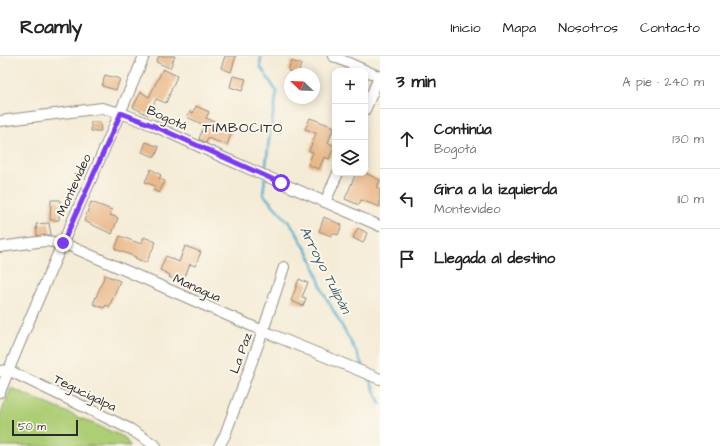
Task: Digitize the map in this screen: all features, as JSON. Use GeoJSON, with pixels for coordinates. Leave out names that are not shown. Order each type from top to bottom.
{"type":"FeatureCollection","features":[{"type":"Feature","properties":{"kind":"street","name":"Montevideo"},"geometry":{"type":"LineString","coordinates":[[0,392],[4,371],[121,113],[144,56]]}},
{"type":"Feature","properties":{"kind":"street"},"geometry":{"type":"LineString","coordinates":[[332,56],[380,77],[368,104]]}},
{"type":"Feature","properties":{"kind":"street","name":"Bogotá"},"geometry":{"type":"LineString","coordinates":[[0,121],[102,108],[121,113],[152,125],[380,226]]}},
{"type":"Feature","properties":{"kind":"street"},"geometry":{"type":"LineString","coordinates":[[325,202],[337,176]]}},
{"type":"Feature","properties":{"kind":"street","name":"Managua"},"geometry":{"type":"LineString","coordinates":[[0,247],[45,241],[63,243],[263,331],[375,377]]}},
{"type":"Feature","properties":{"kind":"street","name":"La Paz"},"geometry":{"type":"LineString","coordinates":[[219,446],[225,435],[263,331],[284,267]]}},
{"type":"Feature","properties":{"kind":"street","name":"Tegucigalpa"},"geometry":{"type":"LineString","coordinates":[[4,371],[130,429],[144,442],[156,446]]}},
{"type":"Feature","properties":{"kind":"green space"},"geometry":{"type":"Polygon","coordinates":[[[11,388],[124,437],[130,446],[0,446],[0,416],[11,388]]]}},
{"type":"Feature","properties":{"kind":"building"},"geometry":{"type":"Polygon","coordinates":[[[159,56],[175,56],[170,68],[156,62],[159,56]]]}},
{"type":"Feature","properties":{"kind":"building"},"geometry":{"type":"Polygon","coordinates":[[[225,56],[236,56],[231,72],[221,68],[225,56]]]}},
{"type":"Feature","properties":{"kind":"building"},"geometry":{"type":"Polygon","coordinates":[[[291,61],[301,64],[300,68],[289,68],[291,61]]]}},
{"type":"Feature","properties":{"kind":"building"},"geometry":{"type":"Polygon","coordinates":[[[163,69],[177,76],[166,103],[156,99],[148,115],[133,107],[141,92],[149,97],[163,69]]]}},
{"type":"Feature","properties":{"kind":"building"},"geometry":{"type":"Polygon","coordinates":[[[105,75],[120,79],[116,90],[102,86],[105,75]]]}},
{"type":"Feature","properties":{"kind":"building"},"geometry":{"type":"Polygon","coordinates":[[[233,76],[246,79],[242,91],[230,87],[233,76]]]}},
{"type":"Feature","properties":{"kind":"building"},"geometry":{"type":"Polygon","coordinates":[[[196,106],[209,112],[206,118],[233,129],[227,145],[208,138],[206,143],[199,139],[204,125],[187,117],[190,112],[193,113],[196,106]]]}},
{"type":"Feature","properties":{"kind":"building"},"geometry":{"type":"Polygon","coordinates":[[[310,118],[332,126],[332,132],[328,143],[332,145],[332,152],[329,159],[324,157],[319,169],[308,165],[313,152],[309,151],[316,133],[305,129],[310,118]]]}},
{"type":"Feature","properties":{"kind":"building"},"geometry":{"type":"Polygon","coordinates":[[[91,122],[100,122],[101,131],[91,131],[91,122]]]}},
{"type":"Feature","properties":{"kind":"building"},"geometry":{"type":"Polygon","coordinates":[[[146,142],[159,147],[155,157],[142,152],[146,142]]]}},
{"type":"Feature","properties":{"kind":"building"},"geometry":{"type":"Polygon","coordinates":[[[151,169],[161,175],[159,179],[165,181],[159,193],[153,190],[155,186],[145,182],[151,169]]]}},
{"type":"Feature","properties":{"kind":"building"},"geometry":{"type":"Polygon","coordinates":[[[368,174],[380,180],[377,188],[380,189],[380,207],[361,200],[359,205],[345,199],[355,176],[368,176],[368,174]]]}},
{"type":"Feature","properties":{"kind":"building"},"geometry":{"type":"Polygon","coordinates":[[[51,200],[60,200],[59,220],[50,220],[51,200]]]}},
{"type":"Feature","properties":{"kind":"building"},"geometry":{"type":"Polygon","coordinates":[[[91,202],[112,210],[110,215],[118,218],[112,234],[84,221],[91,202]]]}},
{"type":"Feature","properties":{"kind":"building"},"geometry":{"type":"Polygon","coordinates":[[[324,217],[342,225],[338,235],[332,233],[331,236],[319,231],[324,217]]]}},
{"type":"Feature","properties":{"kind":"building"},"geometry":{"type":"Polygon","coordinates":[[[49,223],[51,235],[37,236],[36,224],[49,223]]]}},
{"type":"Feature","properties":{"kind":"building"},"geometry":{"type":"Polygon","coordinates":[[[358,228],[367,233],[363,243],[353,238],[358,228]]]}},
{"type":"Feature","properties":{"kind":"building"},"geometry":{"type":"Polygon","coordinates":[[[120,236],[141,244],[144,237],[156,242],[146,263],[135,258],[136,257],[115,249],[120,236]]]}},
{"type":"Feature","properties":{"kind":"building"},"geometry":{"type":"Polygon","coordinates":[[[185,246],[201,252],[195,266],[190,264],[182,283],[169,277],[170,275],[160,270],[166,256],[179,262],[185,246]]]}},
{"type":"Feature","properties":{"kind":"building"},"geometry":{"type":"Polygon","coordinates":[[[105,275],[120,281],[109,307],[106,305],[104,308],[93,304],[105,275]]]}},
{"type":"Feature","properties":{"kind":"building"},"geometry":{"type":"Polygon","coordinates":[[[299,279],[308,283],[302,297],[306,298],[303,306],[291,301],[299,279]]]}},
{"type":"Feature","properties":{"kind":"waterway","name":"Arroyo Tulipán"},"geometry":{"type":"LineString","coordinates":[[261,56],[260,66],[277,92],[265,173]]}},
{"type":"Feature","properties":{"kind":"waterway","name":"Arroyo Tulipán"},"geometry":{"type":"LineString","coordinates":[[265,178],[263,194],[293,227],[311,258],[323,292],[357,353],[364,369]]}},
{"type":"Feature","properties":{"kind":"waterway","name":"Arroyo Tulipán"},"geometry":{"type":"LineString","coordinates":[[369,379],[380,404]]}},
{"type":"Feature","properties":{"kind":"district","name":"TIMBOCITO"},"geometry":{"type":"Point","coordinates":[243,128]}},
{"type":"Feature","properties":{"kind":"route"},"geometry":{"type":"LineString","coordinates":[[63,243],[121,113],[152,125],[281,183]]}}]}
